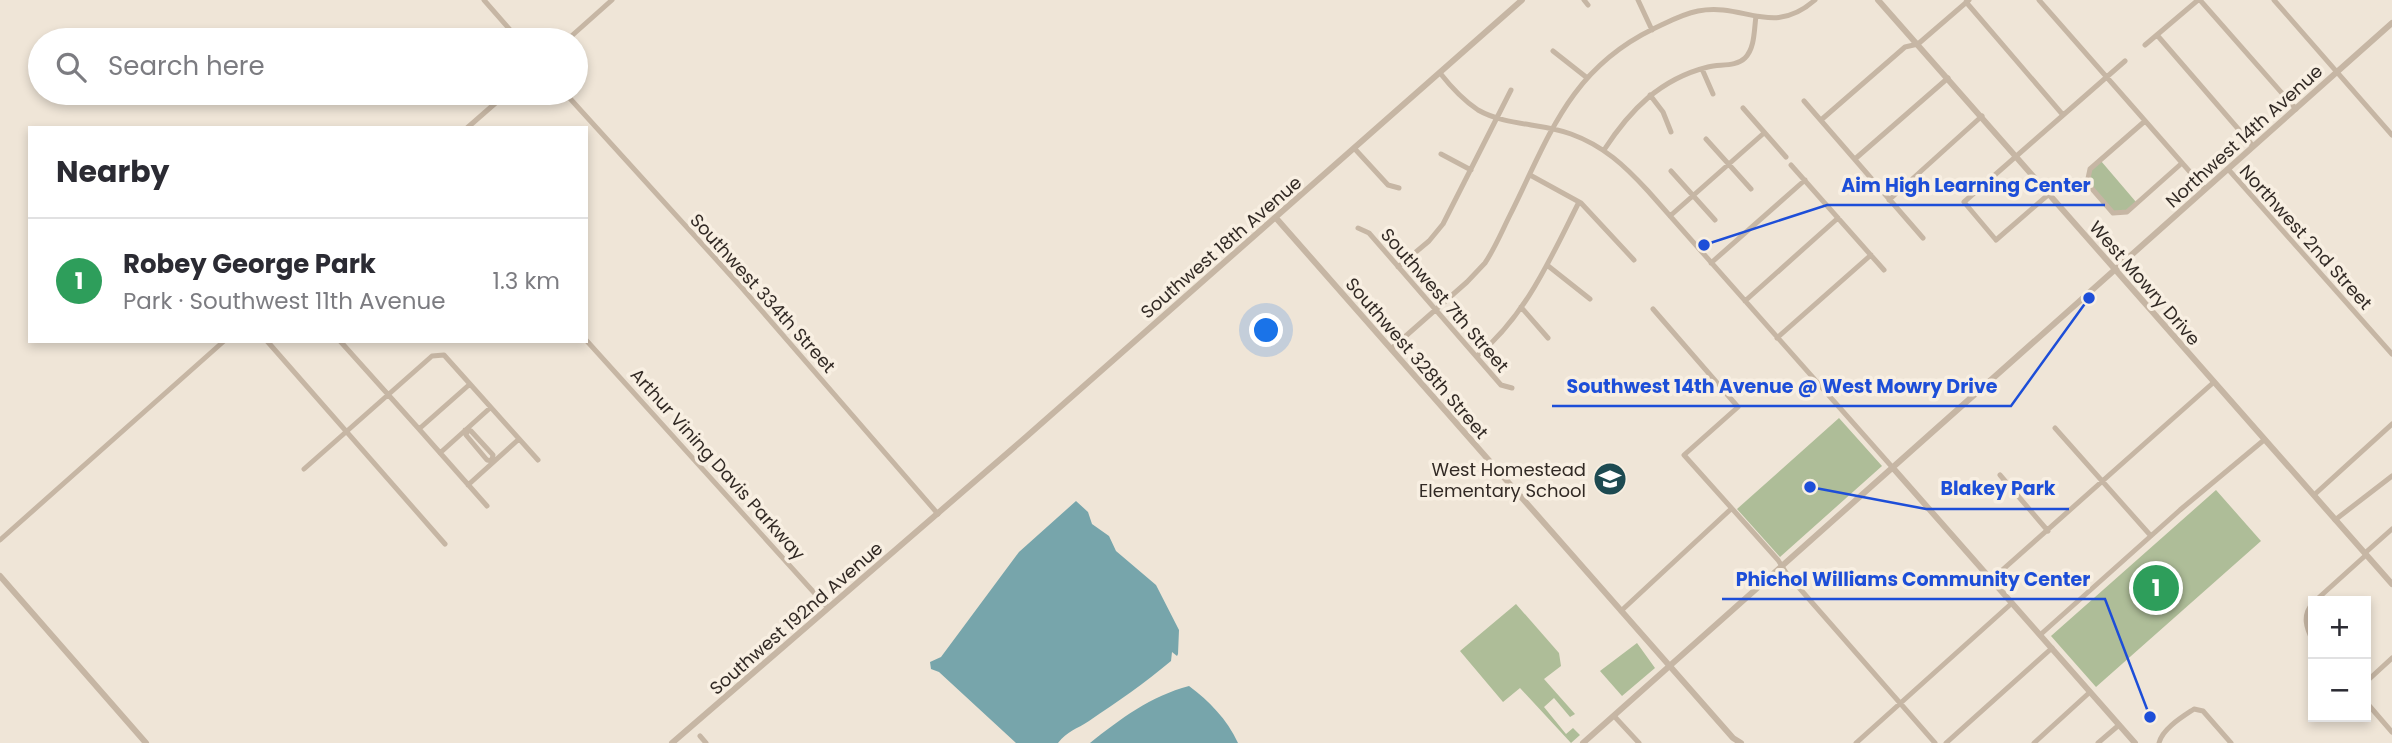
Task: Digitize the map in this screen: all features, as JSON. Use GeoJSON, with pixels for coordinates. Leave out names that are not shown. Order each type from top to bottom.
{"type":"FeatureCollection","features":[{"type":"Feature","properties":{"kind":"street"},"geometry":{"type":"LineString","coordinates":[[484,0],[508,28]]}},
{"type":"Feature","properties":{"kind":"street"},"geometry":{"type":"LineString","coordinates":[[580,28],[612,0]]}},
{"type":"Feature","properties":{"kind":"street","name":"Southwest 18th Avenue"},"geometry":{"type":"LineString","coordinates":[[938,514],[1522,0]]}},
{"type":"Feature","properties":{"kind":"street"},"geometry":{"type":"LineString","coordinates":[[1638,0],[1652,30]]}},
{"type":"Feature","properties":{"kind":"street"},"geometry":{"type":"LineString","coordinates":[[1391,349],[1485,263],[1565,106],[1586,77],[1616,50],[1690,13],[1716,6],[1771,19],[1801,11],[1815,0]]}},
{"type":"Feature","properties":{"kind":"street","name":"West Mowry Drive"},"geometry":{"type":"LineString","coordinates":[[1878,0],[2392,584]]}},
{"type":"Feature","properties":{"kind":"street"},"geometry":{"type":"LineString","coordinates":[[2039,0],[2205,189]]}},
{"type":"Feature","properties":{"kind":"street"},"geometry":{"type":"LineString","coordinates":[[2144,45],[2199,0],[2296,109]]}},
{"type":"Feature","properties":{"kind":"street"},"geometry":{"type":"LineString","coordinates":[[2274,0],[2392,135]]}},
{"type":"Feature","properties":{"kind":"street"},"geometry":{"type":"LineString","coordinates":[[1821,120],[1905,47],[1918,44],[1967,1],[2063,115]]}},
{"type":"Feature","properties":{"kind":"street"},"geometry":{"type":"LineString","coordinates":[[1604,150],[1629,114],[1650,95],[1702,69],[1737,63],[1744,58],[1752,44],[1756,16]]}},
{"type":"Feature","properties":{"kind":"street","name":"Northwest 14th Avenue"},"geometry":{"type":"LineString","coordinates":[[1583,743],[2392,23]]}},
{"type":"Feature","properties":{"kind":"street"},"geometry":{"type":"LineString","coordinates":[[2157,35],[2253,146]]}},
{"type":"Feature","properties":{"kind":"street"},"geometry":{"type":"LineString","coordinates":[[1553,51],[1586,77]]}},
{"type":"Feature","properties":{"kind":"street"},"geometry":{"type":"LineString","coordinates":[[2049,194],[1996,240],[1964,202],[2125,61]]}},
{"type":"Feature","properties":{"kind":"street"},"geometry":{"type":"LineString","coordinates":[[1702,69],[1713,94]]}},
{"type":"Feature","properties":{"kind":"street"},"geometry":{"type":"LineString","coordinates":[[1440,73],[1464,100],[1478,110],[1497,118],[1573,135],[1604,150],[1630,172],[2135,743]]}},
{"type":"Feature","properties":{"kind":"street"},"geometry":{"type":"LineString","coordinates":[[1855,159],[1948,78]]}},
{"type":"Feature","properties":{"kind":"street"},"geometry":{"type":"LineString","coordinates":[[1398,267],[1440,229],[1511,90]]}},
{"type":"Feature","properties":{"kind":"street"},"geometry":{"type":"LineString","coordinates":[[1650,95],[1663,112],[1671,132]]}},
{"type":"Feature","properties":{"kind":"street"},"geometry":{"type":"LineString","coordinates":[[1804,101],[1923,238]]}},
{"type":"Feature","properties":{"kind":"street"},"geometry":{"type":"LineString","coordinates":[[469,126],[493,105]]}},
{"type":"Feature","properties":{"kind":"street","name":"Southwest 334th Street"},"geometry":{"type":"LineString","coordinates":[[576,105],[742,288],[938,514]]}},
{"type":"Feature","properties":{"kind":"street"},"geometry":{"type":"LineString","coordinates":[[1743,108],[1786,157]]}},
{"type":"Feature","properties":{"kind":"street"},"geometry":{"type":"LineString","coordinates":[[1889,200],[1982,116]]}},
{"type":"Feature","properties":{"kind":"street"},"geometry":{"type":"LineString","coordinates":[[2145,121],[2090,169],[2087,183],[2113,213],[2127,212],[2182,163]]}},
{"type":"Feature","properties":{"kind":"street"},"geometry":{"type":"LineString","coordinates":[[1670,216],[1764,133]]}},
{"type":"Feature","properties":{"kind":"street"},"geometry":{"type":"LineString","coordinates":[[1706,139],[1751,189]]}},
{"type":"Feature","properties":{"kind":"street"},"geometry":{"type":"LineString","coordinates":[[1354,148],[1388,186],[1399,188]]}},
{"type":"Feature","properties":{"kind":"street"},"geometry":{"type":"LineString","coordinates":[[1441,154],[1471,170]]}},
{"type":"Feature","properties":{"kind":"street"},"geometry":{"type":"LineString","coordinates":[[1791,165],[1884,270]]}},
{"type":"Feature","properties":{"kind":"street","name":"Northwest 2nd Street"},"geometry":{"type":"LineString","coordinates":[[2228,169],[2392,354]]}},
{"type":"Feature","properties":{"kind":"street"},"geometry":{"type":"LineString","coordinates":[[1671,171],[1715,220]]}},
{"type":"Feature","properties":{"kind":"street"},"geometry":{"type":"LineString","coordinates":[[1530,176],[1579,202],[1634,260]]}},
{"type":"Feature","properties":{"kind":"street"},"geometry":{"type":"LineString","coordinates":[[1711,263],[1805,180]]}},
{"type":"Feature","properties":{"kind":"street"},"geometry":{"type":"LineString","coordinates":[[1476,356],[1502,333],[1536,287],[1579,202]]}},
{"type":"Feature","properties":{"kind":"street","name":"Southwest 328th Street"},"geometry":{"type":"LineString","coordinates":[[1276,218],[1734,741],[1741,743]]}},
{"type":"Feature","properties":{"kind":"street"},"geometry":{"type":"LineString","coordinates":[[1745,301],[1838,218]]}},
{"type":"Feature","properties":{"kind":"street","name":"Southwest 7th Street"},"geometry":{"type":"LineString","coordinates":[[1358,228],[1369,233],[1501,385],[1513,388]]}},
{"type":"Feature","properties":{"kind":"street"},"geometry":{"type":"LineString","coordinates":[[1777,338],[1871,255]]}},
{"type":"Feature","properties":{"kind":"street"},"geometry":{"type":"LineString","coordinates":[[1547,265],[1590,299]]}},
{"type":"Feature","properties":{"kind":"street"},"geometry":{"type":"LineString","coordinates":[[1521,307],[1548,338]]}},
{"type":"Feature","properties":{"kind":"street"},"geometry":{"type":"LineString","coordinates":[[1653,309],[1738,407],[1684,455],[1935,743]]}},
{"type":"Feature","properties":{"kind":"street","name":"Arthur Vining Davis Parkway"},"geometry":{"type":"LineString","coordinates":[[588,342],[828,608]]}},
{"type":"Feature","properties":{"kind":"street"},"geometry":{"type":"LineString","coordinates":[[0,540],[222,343]]}},
{"type":"Feature","properties":{"kind":"street"},"geometry":{"type":"LineString","coordinates":[[269,343],[445,544]]}},
{"type":"Feature","properties":{"kind":"street"},"geometry":{"type":"LineString","coordinates":[[342,343],[487,506]]}},
{"type":"Feature","properties":{"kind":"street"},"geometry":{"type":"LineString","coordinates":[[304,469],[429,358],[438,354],[447,358],[538,460]]}},
{"type":"Feature","properties":{"kind":"street"},"geometry":{"type":"LineString","coordinates":[[1991,580],[2214,382]]}},
{"type":"Feature","properties":{"kind":"street"},"geometry":{"type":"LineString","coordinates":[[419,429],[470,384]]}},
{"type":"Feature","properties":{"kind":"street"},"geometry":{"type":"LineString","coordinates":[[440,453],[491,408]]}},
{"type":"Feature","properties":{"kind":"street"},"geometry":{"type":"LineString","coordinates":[[2314,495],[2392,424]]}},
{"type":"Feature","properties":{"kind":"street"},"geometry":{"type":"LineString","coordinates":[[2055,428],[2151,536]]}},
{"type":"Feature","properties":{"kind":"street"},"geometry":{"type":"LineString","coordinates":[[466,431],[471,431],[493,456],[493,461]]}},
{"type":"Feature","properties":{"kind":"street"},"geometry":{"type":"LineString","coordinates":[[468,485],[519,439]]}},
{"type":"Feature","properties":{"kind":"street"},"geometry":{"type":"LineString","coordinates":[[2040,635],[2264,440]]}},
{"type":"Feature","properties":{"kind":"street"},"geometry":{"type":"LineString","coordinates":[[2000,475],[2048,531]]}},
{"type":"Feature","properties":{"kind":"street"},"geometry":{"type":"LineString","coordinates":[[2335,520],[2392,476]]}},
{"type":"Feature","properties":{"kind":"street"},"geometry":{"type":"LineString","coordinates":[[1621,611],[1731,509]]}},
{"type":"Feature","properties":{"kind":"street","name":"Southwest 192nd Avenue"},"geometry":{"type":"LineString","coordinates":[[672,743],[938,514]]}},
{"type":"Feature","properties":{"kind":"street"},"geometry":{"type":"LineString","coordinates":[[2320,596],[2392,529]]}},
{"type":"Feature","properties":{"kind":"street"},"geometry":{"type":"LineString","coordinates":[[0,576],[146,743]]}},
{"type":"Feature","properties":{"kind":"street"},"geometry":{"type":"LineString","coordinates":[[1856,743],[2012,603]]}},
{"type":"Feature","properties":{"kind":"street"},"geometry":{"type":"LineString","coordinates":[[2308,611],[2305,620],[2308,633]]}},
{"type":"Feature","properties":{"kind":"street"},"geometry":{"type":"LineString","coordinates":[[1946,743],[2052,648]]}},
{"type":"Feature","properties":{"kind":"street"},"geometry":{"type":"LineString","coordinates":[[2371,677],[2392,658]]}},
{"type":"Feature","properties":{"kind":"street"},"geometry":{"type":"LineString","coordinates":[[2034,743],[2090,692]]}},
{"type":"Feature","properties":{"kind":"street"},"geometry":{"type":"LineString","coordinates":[[2371,708],[2392,732]]}},
{"type":"Feature","properties":{"kind":"street"},"geometry":{"type":"LineString","coordinates":[[2159,743],[2160,737],[2170,727],[2194,709],[2203,711],[2231,743]]}},
{"type":"Feature","properties":{"kind":"street"},"geometry":{"type":"LineString","coordinates":[[1615,716],[1639,743]]}},
{"type":"Feature","properties":{"kind":"street"},"geometry":{"type":"LineString","coordinates":[[2098,743],[2119,724]]}},
{"type":"Feature","properties":{"kind":"street"},"geometry":{"type":"LineString","coordinates":[[700,736],[706,743]]}},
{"type":"Feature","properties":{"kind":"green space"},"geometry":{"type":"Polygon","coordinates":[[[2101,161],[2136,202],[2126,211],[2114,212],[2088,183],[2091,169],[2101,161]]]}},
{"type":"Feature","properties":{"kind":"green space"},"geometry":{"type":"Polygon","coordinates":[[[1839,418],[1882,466],[1780,557],[1737,509],[1839,418]]]}},
{"type":"Feature","properties":{"kind":"green space"},"geometry":{"type":"Polygon","coordinates":[[[2216,490],[2261,541],[2096,687],[2051,636],[2216,490]]]}},
{"type":"Feature","properties":{"kind":"green space"},"geometry":{"type":"Polygon","coordinates":[[[1516,604],[1559,653],[1561,666],[1544,679],[1575,714],[1570,717],[1554,698],[1544,707],[1566,734],[1573,728],[1580,735],[1571,743],[1520,688],[1503,702],[1460,651],[1516,604]]]}},
{"type":"Feature","properties":{"kind":"green space"},"geometry":{"type":"Polygon","coordinates":[[[1637,643],[1655,668],[1622,696],[1600,671],[1637,643]]]}},
{"type":"Feature","properties":{"kind":"water"},"geometry":{"type":"Polygon","coordinates":[[[1076,501],[1088,512],[1092,524],[1109,536],[1116,551],[1156,585],[1179,630],[1178,654],[1177,656],[1172,652],[1171,661],[1141,685],[1058,743],[1016,743],[939,672],[931,669],[930,662],[941,657],[1019,552],[1076,501]]]}},
{"type":"Feature","properties":{"kind":"water"},"geometry":{"type":"Polygon","coordinates":[[[1189,686],[1217,711],[1238,743],[1090,743],[1149,702],[1189,686]]]}},
{"type":"Feature","properties":{"kind":"place","name":"Aim High Learning Center"},"geometry":{"type":"Point","coordinates":[1704,245]}},
{"type":"Feature","properties":{"kind":"place","name":"Southwest 14th Avenue @ West Mowry Drive"},"geometry":{"type":"Point","coordinates":[2089,298]}},
{"type":"Feature","properties":{"kind":"place","name":"West Homestead Elementary School"},"geometry":{"type":"Point","coordinates":[1610,479]}},
{"type":"Feature","properties":{"kind":"place","name":"Blakey Park"},"geometry":{"type":"Point","coordinates":[1810,487]}},
{"type":"Feature","properties":{"kind":"place","name":"Robey George Park"},"geometry":{"type":"Point","coordinates":[2156,588]}},
{"type":"Feature","properties":{"kind":"place","name":"Phichol Williams Community Center"},"geometry":{"type":"Point","coordinates":[2150,717]}}]}
